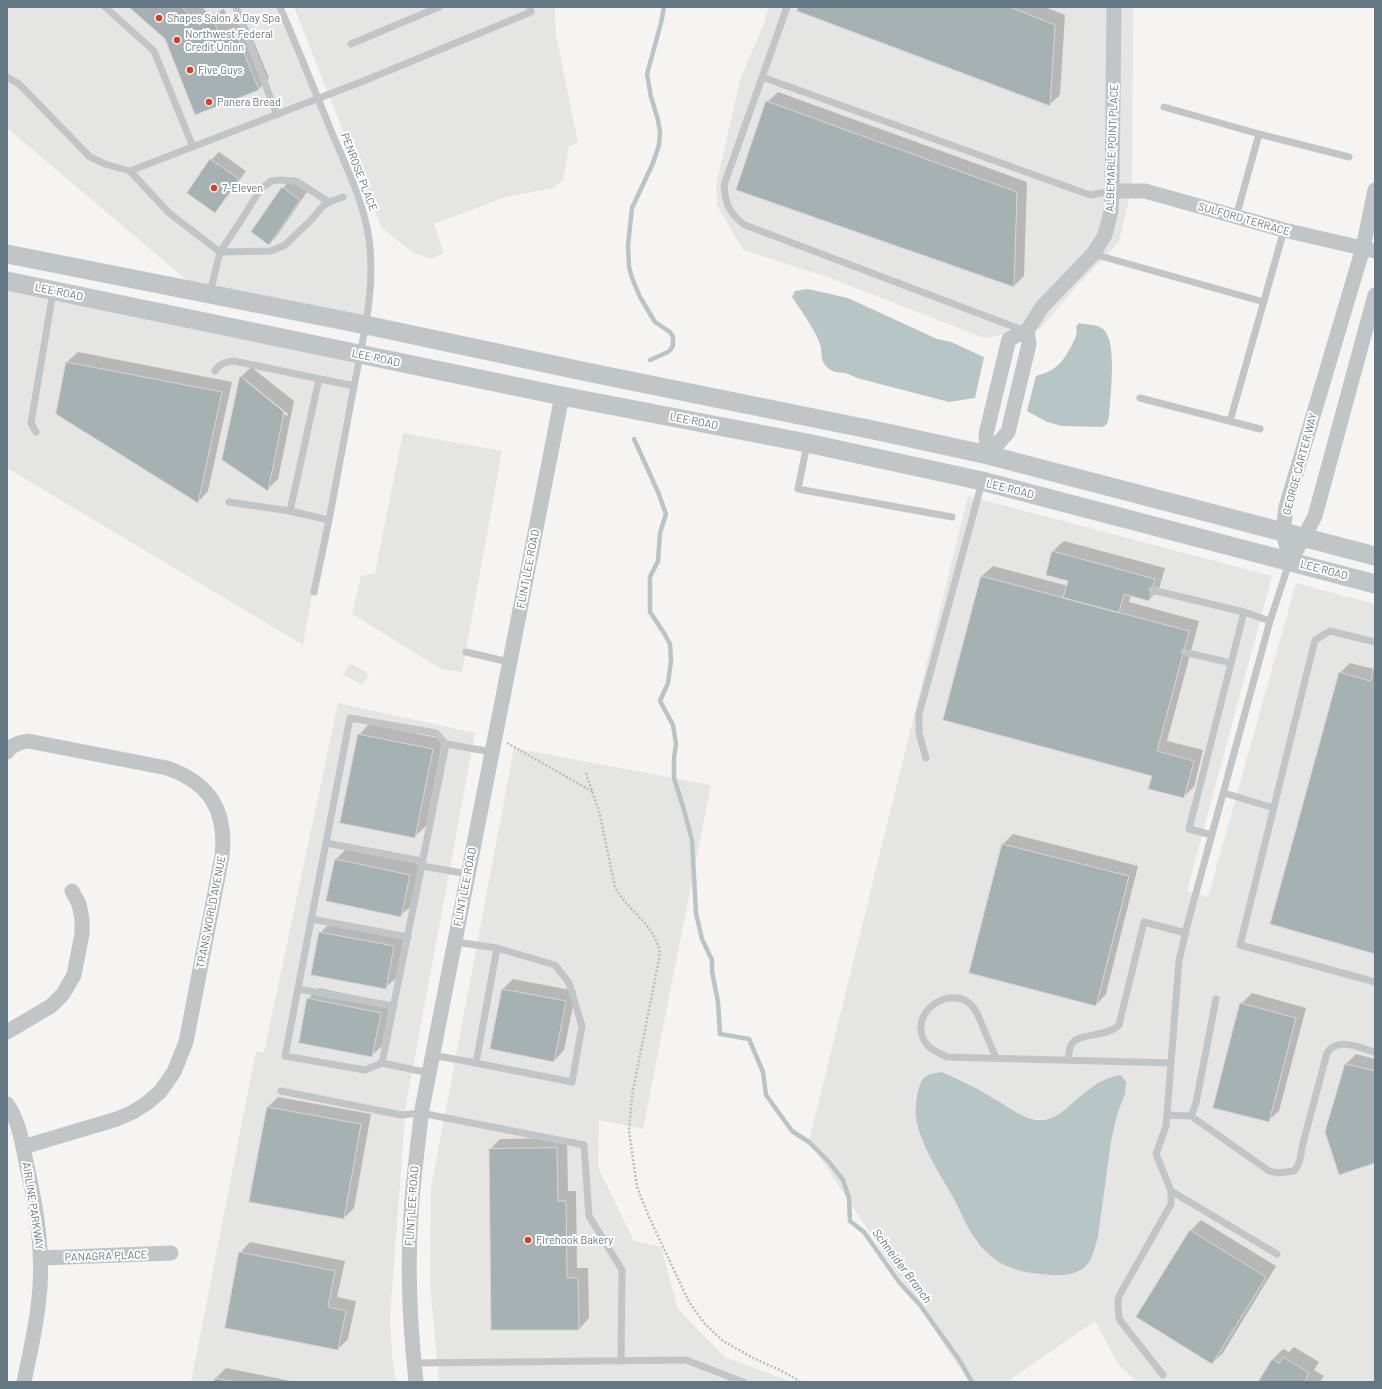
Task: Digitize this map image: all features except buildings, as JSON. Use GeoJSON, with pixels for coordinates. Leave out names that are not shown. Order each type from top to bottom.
{"type":"FeatureCollection","features":[{"type":"Feature","properties":{"kind":"street","name":"ALBEMARLE POINT PLACE"},"geometry":{"type":"LineString","coordinates":[[1027,331],[1042,307],[1093,254],[1104,237],[1108,227],[1111,211],[1112,191],[1114,7]]}},
{"type":"Feature","properties":{"kind":"street","name":"GEORGE CARTER WAY"},"geometry":{"type":"LineString","coordinates":[[1290,561],[1283,532],[1286,506],[1369,249],[1375,190]]}},
{"type":"Feature","properties":{"kind":"street","name":"SULFORD TERRACE"},"geometry":{"type":"LineString","coordinates":[[1112,191],[1144,191],[1236,218],[1369,249]]}},
{"type":"Feature","properties":{"kind":"street"},"geometry":{"type":"LineString","coordinates":[[7,254],[366,325],[587,372],[878,430],[988,455],[1375,556]]}},
{"type":"Feature","properties":{"kind":"street","name":"LEE ROAD"},"geometry":{"type":"LineString","coordinates":[[7,281],[562,396],[807,443],[982,482],[1375,584]]}},
{"type":"Feature","properties":{"kind":"street"},"geometry":{"type":"LineString","coordinates":[[1290,561],[1315,516],[1375,295]]}},
{"type":"Feature","properties":{"kind":"street"},"geometry":{"type":"LineString","coordinates":[[1027,331],[1029,344],[1008,432],[988,455],[986,434],[1009,339],[1027,331]]}},
{"type":"Feature","properties":{"kind":"street","name":"FLINT LEE ROAD"},"geometry":{"type":"LineString","coordinates":[[416,1382],[411,1322],[409,1250],[417,1144],[421,1113],[562,396]]}},
{"type":"Feature","properties":{"kind":"street","name":"TRANS WORLD AVENUE"},"geometry":{"type":"LineString","coordinates":[[7,752],[11,747],[28,741],[167,768],[179,772],[202,788],[211,799],[218,811],[223,826],[224,840],[186,1042],[174,1072],[160,1092],[133,1112],[117,1119],[23,1147]]}},
{"type":"Feature","properties":{"kind":"street"},"geometry":{"type":"LineString","coordinates":[[7,1032],[51,1006],[63,994],[74,975],[82,934],[82,919],[79,904],[72,891]]}},
{"type":"Feature","properties":{"kind":"street","name":"AIRLINE PARKWAY"},"geometry":{"type":"LineString","coordinates":[[7,1104],[20,1131],[37,1220],[41,1258],[38,1307],[24,1382]]}},
{"type":"Feature","properties":{"kind":"street","name":"PANAGRA PLACE"},"geometry":{"type":"LineString","coordinates":[[41,1258],[172,1253]]}},
{"type":"Feature","properties":{"kind":"lane"},"geometry":{"type":"LineString","coordinates":[[106,7],[154,51],[193,147]]}},
{"type":"Feature","properties":{"kind":"lane"},"geometry":{"type":"LineString","coordinates":[[236,7],[277,115]]}},
{"type":"Feature","properties":{"kind":"lane","name":"PENROSE PLACE"},"geometry":{"type":"LineString","coordinates":[[280,7],[344,160],[364,217],[369,238],[370,291],[366,325],[314,592]]}},
{"type":"Feature","properties":{"kind":"lane"},"geometry":{"type":"LineString","coordinates":[[351,44],[438,7]]}},
{"type":"Feature","properties":{"kind":"lane"},"geometry":{"type":"LineString","coordinates":[[130,171],[373,77],[531,12],[530,7]]}},
{"type":"Feature","properties":{"kind":"lane"},"geometry":{"type":"LineString","coordinates":[[787,7],[724,185],[728,206],[735,218],[745,225],[1027,331]]}},
{"type":"Feature","properties":{"kind":"lane"},"geometry":{"type":"LineString","coordinates":[[7,77],[19,84],[90,157],[105,164],[130,171],[169,213],[220,252],[271,251],[285,245],[323,206],[343,197]]}},
{"type":"Feature","properties":{"kind":"lane"},"geometry":{"type":"LineString","coordinates":[[762,78],[1090,195],[1112,191]]}},
{"type":"Feature","properties":{"kind":"lane"},"geometry":{"type":"LineString","coordinates":[[1164,107],[1259,134],[1349,157]]}},
{"type":"Feature","properties":{"kind":"lane"},"geometry":{"type":"LineString","coordinates":[[1236,218],[1259,134]]}},
{"type":"Feature","properties":{"kind":"lane"},"geometry":{"type":"LineString","coordinates":[[210,295],[220,252],[260,190],[271,181],[296,181],[329,202]]}},
{"type":"Feature","properties":{"kind":"lane"},"geometry":{"type":"LineString","coordinates":[[1230,421],[1284,230]]}},
{"type":"Feature","properties":{"kind":"lane"},"geometry":{"type":"LineString","coordinates":[[1093,254],[1264,302]]}},
{"type":"Feature","properties":{"kind":"lane"},"geometry":{"type":"LineString","coordinates":[[36,432],[31,423],[53,291]]}},
{"type":"Feature","properties":{"kind":"lane"},"geometry":{"type":"LineString","coordinates":[[215,371],[218,366],[226,362],[234,361],[354,386]]}},
{"type":"Feature","properties":{"kind":"lane"},"geometry":{"type":"LineString","coordinates":[[290,511],[319,379]]}},
{"type":"Feature","properties":{"kind":"lane"},"geometry":{"type":"LineString","coordinates":[[1140,398],[1260,429]]}},
{"type":"Feature","properties":{"kind":"lane"},"geometry":{"type":"LineString","coordinates":[[807,443],[798,489],[952,517]]}},
{"type":"Feature","properties":{"kind":"lane"},"geometry":{"type":"LineString","coordinates":[[926,758],[919,734],[919,714],[982,482]]}},
{"type":"Feature","properties":{"kind":"lane"},"geometry":{"type":"LineString","coordinates":[[229,502],[290,511],[329,520]]}},
{"type":"Feature","properties":{"kind":"lane"},"geometry":{"type":"LineString","coordinates":[[1163,1375],[1119,1319],[1119,1296],[1171,1204],[1171,1191],[1156,1154],[1166,1126],[1179,961],[1270,621],[1290,561]]}},
{"type":"Feature","properties":{"kind":"lane"},"geometry":{"type":"LineString","coordinates":[[1152,590],[1244,612],[1270,621]]}},
{"type":"Feature","properties":{"kind":"lane"},"geometry":{"type":"LineString","coordinates":[[1212,835],[1189,829],[1244,612]]}},
{"type":"Feature","properties":{"kind":"lane"},"geometry":{"type":"LineString","coordinates":[[1375,642],[1330,631],[1315,640],[1240,945],[1375,982]]}},
{"type":"Feature","properties":{"kind":"lane"},"geometry":{"type":"LineString","coordinates":[[466,652],[509,662]]}},
{"type":"Feature","properties":{"kind":"lane"},"geometry":{"type":"LineString","coordinates":[[1184,652],[1231,663]]}},
{"type":"Feature","properties":{"kind":"lane"},"geometry":{"type":"LineString","coordinates":[[429,1073],[382,1063],[365,1070],[285,1056],[350,718],[436,733],[446,744],[492,752]]}},
{"type":"Feature","properties":{"kind":"lane"},"geometry":{"type":"LineString","coordinates":[[382,1063],[446,744]]}},
{"type":"Feature","properties":{"kind":"lane"},"geometry":{"type":"LineString","coordinates":[[1224,793],[1274,808]]}},
{"type":"Feature","properties":{"kind":"lane"},"geometry":{"type":"LineString","coordinates":[[326,843],[468,874]]}},
{"type":"Feature","properties":{"kind":"lane"},"geometry":{"type":"LineString","coordinates":[[311,920],[408,937]]}},
{"type":"Feature","properties":{"kind":"lane"},"geometry":{"type":"LineString","coordinates":[[1068,1060],[1071,1044],[1077,1038],[1106,1033],[1114,1030],[1119,1025],[1144,922],[1186,933]]}},
{"type":"Feature","properties":{"kind":"lane"},"geometry":{"type":"LineString","coordinates":[[432,1055],[572,1082],[582,1026],[569,983],[555,965],[497,948],[454,942]]}},
{"type":"Feature","properties":{"kind":"lane"},"geometry":{"type":"LineString","coordinates":[[476,1063],[497,948]]}},
{"type":"Feature","properties":{"kind":"lane"},"geometry":{"type":"LineString","coordinates":[[298,989],[394,1006]]}},
{"type":"Feature","properties":{"kind":"lane"},"geometry":{"type":"LineString","coordinates":[[996,1058],[974,1006],[969,1002],[963,999],[948,998],[938,1001],[926,1010],[922,1018],[922,1035],[928,1045],[935,1051],[947,1056],[996,1058],[1171,1063]]}},
{"type":"Feature","properties":{"kind":"lane"},"geometry":{"type":"LineString","coordinates":[[1191,1116],[1196,1103],[1216,999]]}},
{"type":"Feature","properties":{"kind":"lane"},"geometry":{"type":"LineString","coordinates":[[1167,1115],[1191,1116],[1269,1171],[1278,1173],[1294,1171],[1298,1166],[1301,1157],[1302,1147],[1327,1053],[1330,1048],[1334,1045],[1346,1044],[1375,1052]]}},
{"type":"Feature","properties":{"kind":"lane"},"geometry":{"type":"LineString","coordinates":[[281,1091],[401,1115],[421,1113],[584,1145],[589,1216],[622,1270],[621,1361]]}},
{"type":"Feature","properties":{"kind":"lane"},"geometry":{"type":"LineString","coordinates":[[1171,1191],[1276,1254]]}},
{"type":"Feature","properties":{"kind":"lane"},"geometry":{"type":"LineString","coordinates":[[414,1363],[686,1360],[743,1382]]}},
{"type":"Feature","properties":{"kind":"path"},"geometry":{"type":"LineString","coordinates":[[495,736],[594,792]]}},
{"type":"Feature","properties":{"kind":"path"},"geometry":{"type":"LineString","coordinates":[[586,773],[594,792],[599,811],[615,887],[619,896],[650,928],[658,944],[660,954],[632,1095],[629,1130],[637,1187],[649,1217],[689,1302],[705,1324],[723,1341],[754,1359],[780,1370],[801,1382]]}},
{"type":"Feature","properties":{"kind":"shaded area"},"geometry":{"type":"Polygon","coordinates":[[[7,7],[280,7],[341,154],[369,238],[366,325],[202,293],[7,128],[7,7]]]}},
{"type":"Feature","properties":{"kind":"shaded area"},"geometry":{"type":"Polygon","coordinates":[[[294,7],[555,7],[556,35],[578,143],[569,146],[563,181],[553,188],[506,197],[434,224],[444,253],[431,259],[413,253],[381,227],[294,7]]]}},
{"type":"Feature","properties":{"kind":"shaded area"},"geometry":{"type":"Polygon","coordinates":[[[769,7],[1133,7],[1132,186],[1119,242],[1076,287],[1040,329],[984,338],[825,276],[743,250],[717,205],[716,185],[740,80],[765,21],[769,7]]]}},
{"type":"Feature","properties":{"kind":"shaded area"},"geometry":{"type":"Polygon","coordinates":[[[7,289],[355,358],[303,645],[7,468],[7,289]]]}},
{"type":"Feature","properties":{"kind":"shaded area"},"geometry":{"type":"Polygon","coordinates":[[[808,289],[848,298],[937,339],[951,342],[984,357],[975,398],[949,402],[857,378],[846,373],[830,370],[823,361],[820,343],[817,336],[792,297],[795,291],[808,289]]]}},
{"type":"Feature","properties":{"kind":"shaded area"},"geometry":{"type":"Polygon","coordinates":[[[1079,323],[1101,327],[1108,335],[1112,357],[1109,417],[1107,424],[1102,427],[1062,426],[1047,422],[1027,411],[1036,376],[1049,371],[1062,361],[1075,338],[1077,332],[1076,327],[1079,323]]]}},
{"type":"Feature","properties":{"kind":"shaded area"},"geometry":{"type":"Polygon","coordinates":[[[403,433],[502,451],[462,672],[441,669],[352,614],[361,576],[375,573],[403,433]]]}},
{"type":"Feature","properties":{"kind":"shaded area"},"geometry":{"type":"Polygon","coordinates":[[[968,496],[1272,576],[1187,891],[1208,897],[1296,583],[1375,604],[1375,1382],[1137,1382],[1118,1364],[1095,1321],[1007,1382],[969,1382],[809,1141],[968,496]],[[942,1072],[932,1073],[924,1078],[922,1135],[931,1157],[976,1241],[993,1258],[1058,1276],[1074,1273],[1087,1266],[1098,1237],[1111,1142],[1117,1115],[1125,1094],[1067,1109],[1056,1117],[1045,1120],[1022,1116],[962,1080],[942,1072]]]}},
{"type":"Feature","properties":{"kind":"shaded area"},"geometry":{"type":"Polygon","coordinates":[[[350,663],[369,674],[363,685],[343,675],[350,663]]]}},
{"type":"Feature","properties":{"kind":"shaded area"},"geometry":{"type":"Polygon","coordinates":[[[338,703],[475,733],[406,1105],[390,1317],[392,1355],[396,1382],[191,1382],[256,1051],[264,1052],[338,703]]]}},
{"type":"Feature","properties":{"kind":"shaded area"},"geometry":{"type":"Polygon","coordinates":[[[514,748],[711,785],[643,1129],[599,1120],[598,1167],[634,1241],[661,1247],[678,1309],[725,1357],[792,1382],[439,1382],[430,1283],[431,1188],[514,748]]]}},
{"type":"Feature","properties":{"kind":"shaded area"},"geometry":{"type":"Polygon","coordinates":[[[942,1072],[961,1080],[1019,1114],[1037,1120],[1057,1116],[1098,1083],[1105,1079],[1121,1075],[1126,1082],[1125,1094],[1117,1115],[1111,1142],[1098,1237],[1091,1259],[1084,1268],[1071,1274],[1062,1275],[1037,1274],[1014,1269],[988,1254],[973,1236],[927,1151],[922,1140],[916,1118],[917,1096],[922,1080],[933,1073],[942,1072]]]}},
{"type":"Feature","properties":{"kind":"waterway"},"geometry":{"type":"LineString","coordinates":[[650,360],[668,352],[673,345],[673,337],[670,332],[655,322],[640,297],[629,267],[628,245],[632,208],[653,163],[659,145],[660,132],[658,120],[651,97],[647,74],[664,7]]}},
{"type":"Feature","properties":{"kind":"waterway","name":"Schneider Branch"},"geometry":{"type":"LineString","coordinates":[[634,439],[658,492],[666,514],[660,533],[658,561],[650,577],[650,612],[670,644],[671,661],[668,683],[660,701],[673,725],[676,744],[674,778],[692,840],[696,913],[702,939],[712,960],[712,972],[718,1002],[720,1034],[749,1039],[763,1072],[766,1095],[792,1131],[809,1142],[829,1162],[843,1180],[849,1198],[850,1221],[864,1232],[899,1282],[920,1305],[960,1361],[972,1382]]}},
{"type":"Feature","properties":{"kind":"place","name":"Shapes Salon & Day Spa"},"geometry":{"type":"Point","coordinates":[159,18]}},
{"type":"Feature","properties":{"kind":"place","name":"Northwest Federal Credit Union"},"geometry":{"type":"Point","coordinates":[177,40]}},
{"type":"Feature","properties":{"kind":"place","name":"Five Guys"},"geometry":{"type":"Point","coordinates":[190,70]}},
{"type":"Feature","properties":{"kind":"place","name":"Panera Bread"},"geometry":{"type":"Point","coordinates":[209,102]}},
{"type":"Feature","properties":{"kind":"place","name":"7-Eleven"},"geometry":{"type":"Point","coordinates":[214,188]}},
{"type":"Feature","properties":{"kind":"place","name":"Firehook Bakery"},"geometry":{"type":"Point","coordinates":[528,1240]}}]}
